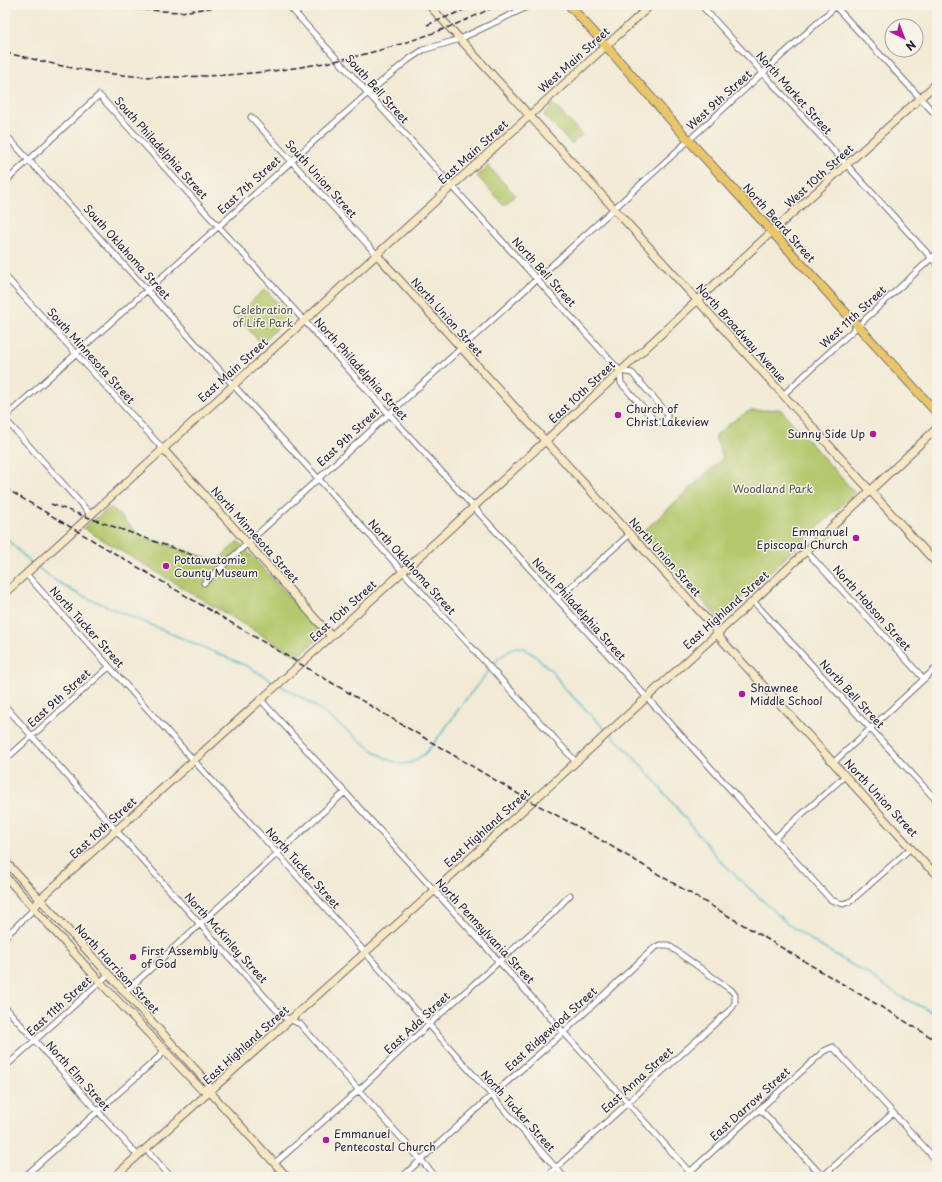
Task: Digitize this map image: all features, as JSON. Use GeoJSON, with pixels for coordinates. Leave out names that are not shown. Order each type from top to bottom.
{"type":"FeatureCollection","features":[{"type":"Feature","properties":{"kind":"main road","name":"North Beard Street"},"geometry":{"type":"LineString","coordinates":[[569,5],[689,140],[937,413]]}},
{"type":"Feature","properties":{"kind":"street","name":"South Bell Street"},"geometry":{"type":"LineString","coordinates":[[288,5],[452,186]]}},
{"type":"Feature","properties":{"kind":"street","name":"North Broadway Avenue"},"geometry":{"type":"LineString","coordinates":[[429,5],[937,564]]}},
{"type":"Feature","properties":{"kind":"street","name":"East 7th Street"},"geometry":{"type":"LineString","coordinates":[[5,418],[218,226],[368,93],[408,60],[423,50],[460,39],[531,5]]}},
{"type":"Feature","properties":{"kind":"street","name":"West Main Street"},"geometry":{"type":"LineString","coordinates":[[529,116],[651,5]]}},
{"type":"Feature","properties":{"kind":"street","name":"North Market Street"},"geometry":{"type":"LineString","coordinates":[[701,5],[846,166],[937,264]]}},
{"type":"Feature","properties":{"kind":"street","name":"West 9th Street"},"geometry":{"type":"LineString","coordinates":[[614,209],[763,74],[836,5]]}},
{"type":"Feature","properties":{"kind":"street"},"geometry":{"type":"LineString","coordinates":[[836,5],[937,116]]}},
{"type":"Feature","properties":{"kind":"street","name":"West 10th Street"},"geometry":{"type":"LineString","coordinates":[[697,301],[937,83]]}},
{"type":"Feature","properties":{"kind":"street","name":"South Philadelphia Street"},"geometry":{"type":"LineString","coordinates":[[29,160],[99,95],[304,321]]}},
{"type":"Feature","properties":{"kind":"street","name":"East Main Street"},"geometry":{"type":"LineString","coordinates":[[5,593],[529,116]]}},
{"type":"Feature","properties":{"kind":"street","name":"South Union Street"},"geometry":{"type":"LineString","coordinates":[[251,117],[377,254]]}},
{"type":"Feature","properties":{"kind":"street","name":"South Oklahoma Street"},"geometry":{"type":"LineString","coordinates":[[5,134],[233,385]]}},
{"type":"Feature","properties":{"kind":"street"},"geometry":{"type":"LineString","coordinates":[[5,182],[29,160]]}},
{"type":"Feature","properties":{"kind":"street","name":"North Bell Street"},"geometry":{"type":"LineString","coordinates":[[452,186],[620,371],[621,382],[656,422],[662,423],[667,419],[667,413],[632,373],[620,371]]}},
{"type":"Feature","properties":{"kind":"street","name":"East 9th Street"},"geometry":{"type":"LineString","coordinates":[[204,583],[614,209]]}},
{"type":"Feature","properties":{"kind":"street","name":"West 11th Street"},"geometry":{"type":"LineString","coordinates":[[783,395],[937,253]]}},
{"type":"Feature","properties":{"kind":"street","name":"North Union Street"},"geometry":{"type":"LineString","coordinates":[[377,254],[461,349],[713,626],[721,639],[911,848],[937,874]]}},
{"type":"Feature","properties":{"kind":"street","name":"South Minnesota Street"},"geometry":{"type":"LineString","coordinates":[[5,276],[163,449]]}},
{"type":"Feature","properties":{"kind":"street","name":"East 10th Street"},"geometry":{"type":"LineString","coordinates":[[5,937],[34,909],[39,900],[288,676],[697,301]]}},
{"type":"Feature","properties":{"kind":"street","name":"North Philadelphia Street"},"geometry":{"type":"LineString","coordinates":[[304,321],[831,900],[843,904],[851,900],[911,848]]}},
{"type":"Feature","properties":{"kind":"street","name":"North Oklahoma Street"},"geometry":{"type":"LineString","coordinates":[[233,385],[576,762]]}},
{"type":"Feature","properties":{"kind":"street"},"geometry":{"type":"LineString","coordinates":[[5,418],[91,515]]}},
{"type":"Feature","properties":{"kind":"street","name":"East Highland Street"},"geometry":{"type":"LineString","coordinates":[[114,1177],[434,891],[753,601],[937,428]]}},
{"type":"Feature","properties":{"kind":"street","name":"North Minnesota Street"},"geometry":{"type":"LineString","coordinates":[[163,449],[331,636]]}},
{"type":"Feature","properties":{"kind":"street"},"geometry":{"type":"LineString","coordinates":[[557,599],[630,534]]}},
{"type":"Feature","properties":{"kind":"street","name":"North Hobson Street"},"geometry":{"type":"LineString","coordinates":[[806,551],[924,679]]}},
{"type":"Feature","properties":{"kind":"street","name":"North Tucker Street"},"geometry":{"type":"LineString","coordinates":[[27,573],[108,667],[277,853],[564,1177]]}},
{"type":"Feature","properties":{"kind":"street","name":"North Bell Street"},"geometry":{"type":"LineString","coordinates":[[753,601],[937,801]]}},
{"type":"Feature","properties":{"kind":"street","name":"East 9th Street"},"geometry":{"type":"LineString","coordinates":[[5,760],[108,667]]}},
{"type":"Feature","properties":{"kind":"street"},"geometry":{"type":"LineString","coordinates":[[833,763],[937,667]]}},
{"type":"Feature","properties":{"kind":"street","name":"North Pennsylvania Street"},"geometry":{"type":"LineString","coordinates":[[261,700],[628,1102],[694,1177]]}},
{"type":"Feature","properties":{"kind":"street","name":"North McKinley Street"},"geometry":{"type":"LineString","coordinates":[[5,706],[282,1016],[300,1024],[436,1177]]}},
{"type":"Feature","properties":{"kind":"street"},"geometry":{"type":"LineString","coordinates":[[775,838],[845,776]]}},
{"type":"Feature","properties":{"kind":"street"},"geometry":{"type":"LineString","coordinates":[[124,993],[345,792]]}},
{"type":"Feature","properties":{"kind":"street","name":"North Harrison Street"},"geometry":{"type":"LineString","coordinates":[[5,862],[207,1082],[210,1092]]}},
{"type":"Feature","properties":{"kind":"street","name":"North Harrison Street"},"geometry":{"type":"LineString","coordinates":[[5,876],[100,982],[200,1088],[210,1092],[287,1177]]}},
{"type":"Feature","properties":{"kind":"street","name":"East Ada Street"},"geometry":{"type":"LineString","coordinates":[[275,1163],[359,1090],[428,1025],[550,916],[570,895]]}},
{"type":"Feature","properties":{"kind":"street","name":"East Ridgewood Street"},"geometry":{"type":"LineString","coordinates":[[402,1177],[564,1032],[654,948],[660,945],[668,945],[726,985],[736,994]]}},
{"type":"Feature","properties":{"kind":"street","name":"East 11th Street"},"geometry":{"type":"LineString","coordinates":[[5,1067],[108,975]]}},
{"type":"Feature","properties":{"kind":"street","name":"East Anna Street"},"geometry":{"type":"LineString","coordinates":[[546,1177],[731,1009],[735,1002],[736,994]]}},
{"type":"Feature","properties":{"kind":"street","name":"North Elm Street"},"geometry":{"type":"LineString","coordinates":[[5,1007],[97,1112],[138,1156]]}},
{"type":"Feature","properties":{"kind":"street","name":"East Darrow Street"},"geometry":{"type":"LineString","coordinates":[[684,1177],[824,1051],[833,1047],[893,1113]]}},
{"type":"Feature","properties":{"kind":"street"},"geometry":{"type":"LineString","coordinates":[[24,1177],[160,1056],[164,1050]]}},
{"type":"Feature","properties":{"kind":"street"},"geometry":{"type":"LineString","coordinates":[[760,1109],[822,1177],[893,1113],[937,1161]]}},
{"type":"Feature","properties":{"kind":"street"},"geometry":{"type":"LineString","coordinates":[[146,1149],[171,1177]]}},
{"type":"Feature","properties":{"kind":"green space"},"geometry":{"type":"Polygon","coordinates":[[[553,104],[582,135],[571,144],[544,115],[553,104]]]}},
{"type":"Feature","properties":{"kind":"green space"},"geometry":{"type":"Polygon","coordinates":[[[488,166],[515,195],[504,205],[477,176],[488,166]]]}},
{"type":"Feature","properties":{"kind":"green space","name":"Celebration of Life Park"},"geometry":{"type":"Polygon","coordinates":[[[265,289],[290,317],[261,343],[236,316],[265,289]]]}},
{"type":"Feature","properties":{"kind":"green space","name":"Woodland Park"},"geometry":{"type":"Polygon","coordinates":[[[780,409],[855,493],[719,619],[642,533],[723,458],[715,436],[733,421],[749,411],[780,409]]]}},
{"type":"Feature","properties":{"kind":"green space"},"geometry":{"type":"Polygon","coordinates":[[[111,507],[142,537],[217,561],[238,541],[323,634],[298,657],[83,528],[111,507]]]}},
{"type":"Feature","properties":{"kind":"waterway"},"geometry":{"type":"LineString","coordinates":[[5,537],[32,564]]}},
{"type":"Feature","properties":{"kind":"waterway"},"geometry":{"type":"LineString","coordinates":[[37,567],[53,579],[78,594],[247,666],[276,683]]}},
{"type":"Feature","properties":{"kind":"waterway"},"geometry":{"type":"LineString","coordinates":[[281,686],[311,703],[378,754],[394,762],[402,764],[410,763],[425,754],[499,658],[515,647],[523,648],[534,655],[552,671],[564,688],[607,731]]}},
{"type":"Feature","properties":{"kind":"waterway"},"geometry":{"type":"LineString","coordinates":[[610,733],[643,767],[718,858],[788,924],[820,946],[871,976],[901,997],[937,1014]]}},
{"type":"Feature","properties":{"kind":"railway"},"geometry":{"type":"LineString","coordinates":[[99,5],[129,9],[181,12],[231,5]]}},
{"type":"Feature","properties":{"kind":"railway"},"geometry":{"type":"LineString","coordinates":[[427,25],[476,5]]}},
{"type":"Feature","properties":{"kind":"railway"},"geometry":{"type":"LineString","coordinates":[[5,53],[56,65],[103,73],[133,76],[177,77],[241,74],[279,70],[354,57],[427,35],[498,5]]}},
{"type":"Feature","properties":{"kind":"railway"},"geometry":{"type":"LineString","coordinates":[[5,488],[532,802],[584,830],[937,1041]]}},
{"type":"Feature","properties":{"kind":"railway"},"geometry":{"type":"LineString","coordinates":[[51,504],[195,556]]}},
{"type":"Feature","properties":{"kind":"place","name":"Church of Christ Lakeview"},"geometry":{"type":"Point","coordinates":[618,415]}},
{"type":"Feature","properties":{"kind":"place","name":"Sunny Side Up"},"geometry":{"type":"Point","coordinates":[873,434]}},
{"type":"Feature","properties":{"kind":"place","name":"Emmanuel Episcopal Church"},"geometry":{"type":"Point","coordinates":[856,538]}},
{"type":"Feature","properties":{"kind":"place","name":"Pottawatomie County Museum"},"geometry":{"type":"Point","coordinates":[166,566]}},
{"type":"Feature","properties":{"kind":"place","name":"Shawnee Middle School"},"geometry":{"type":"Point","coordinates":[742,694]}},
{"type":"Feature","properties":{"kind":"place","name":"First Assembly of God"},"geometry":{"type":"Point","coordinates":[133,957]}},
{"type":"Feature","properties":{"kind":"place","name":"Emmanuel Pentecostal Church"},"geometry":{"type":"Point","coordinates":[326,1140]}}]}
